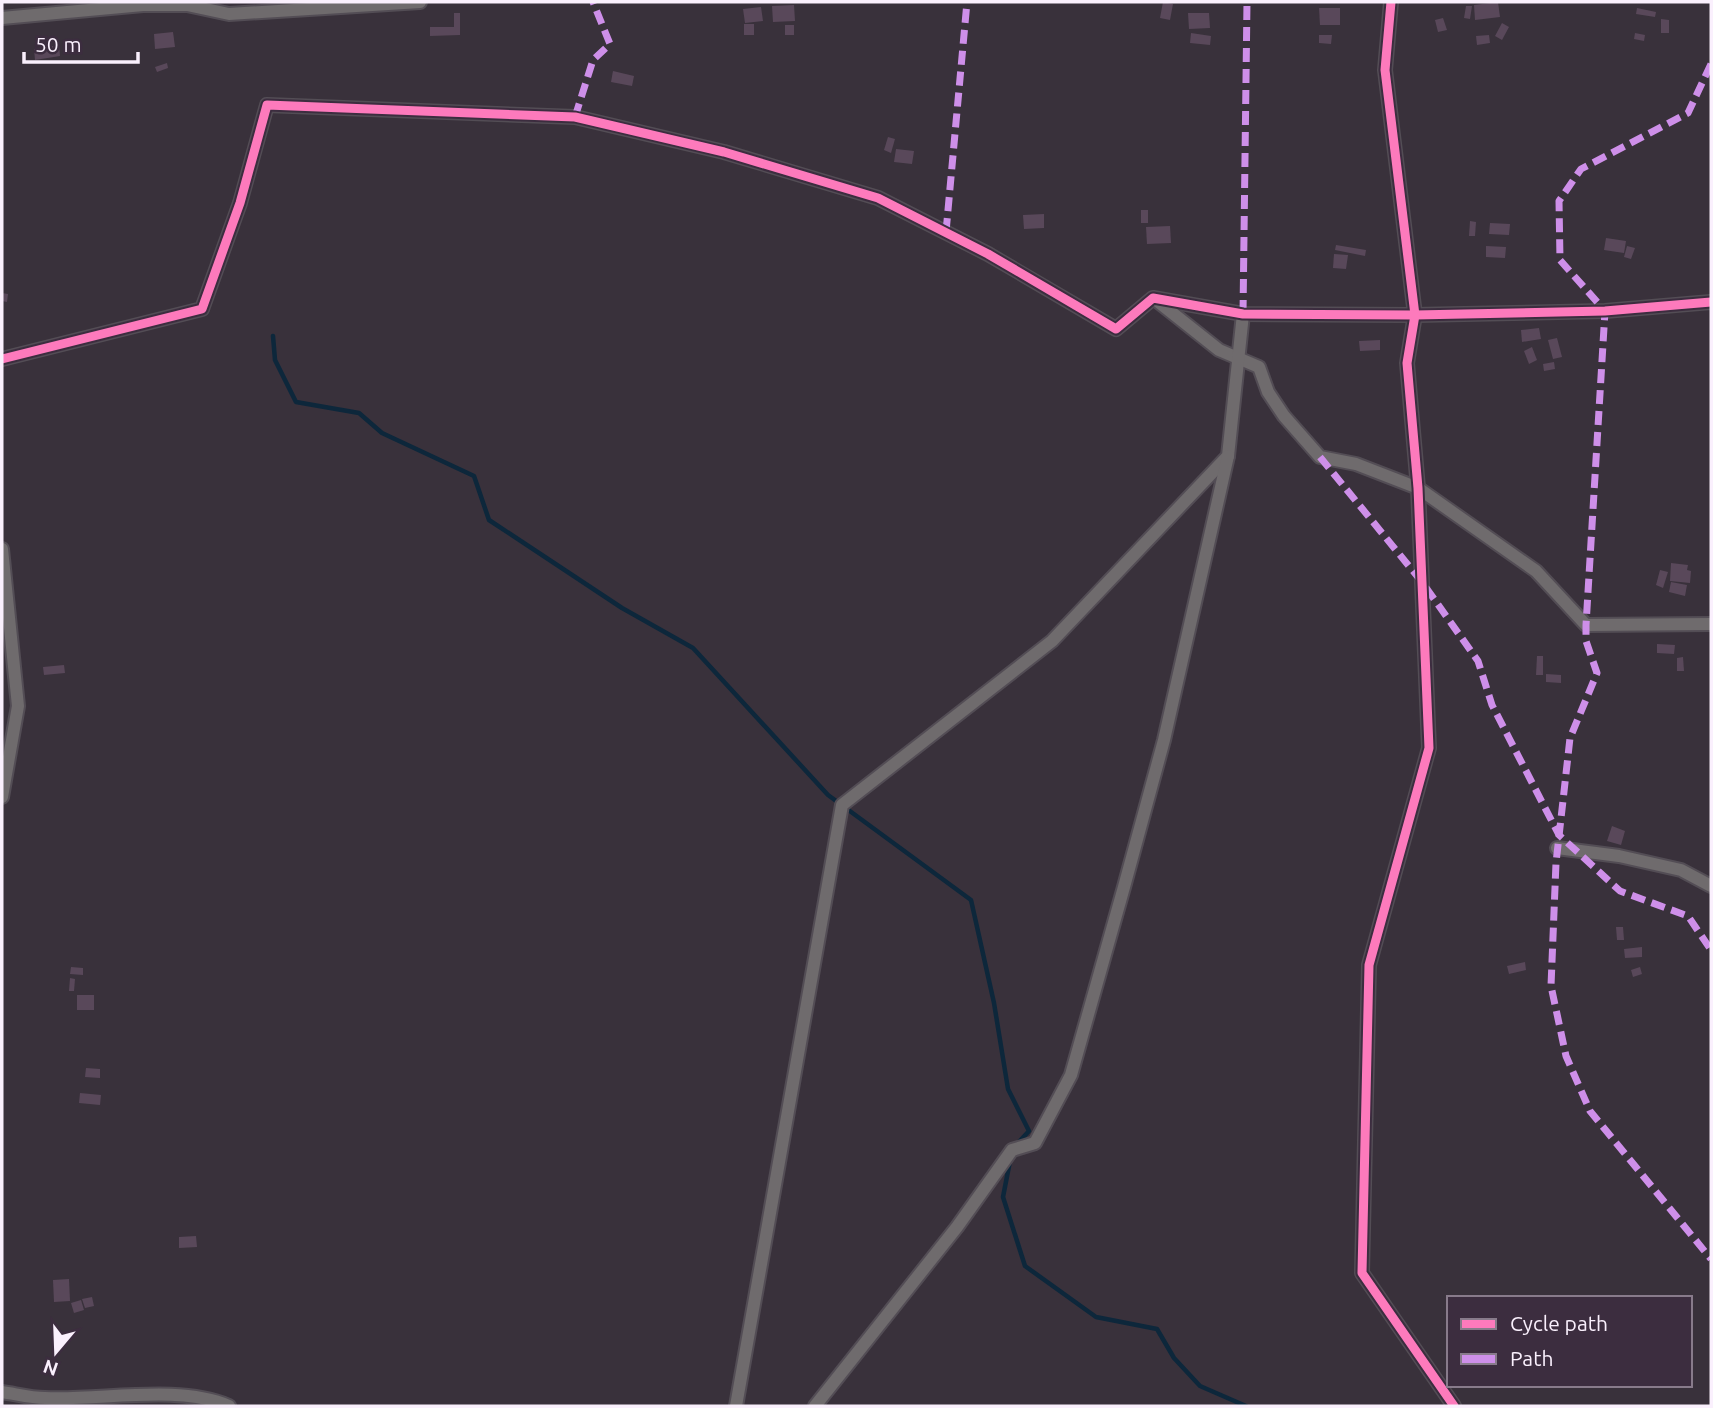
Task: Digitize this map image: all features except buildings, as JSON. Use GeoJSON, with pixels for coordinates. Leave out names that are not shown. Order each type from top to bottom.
{"type":"FeatureCollection","features":[{"type":"Feature","properties":{"kind":"street"},"geometry":{"type":"LineString","coordinates":[[2,18],[142,5],[187,5],[229,14],[420,2]]}},
{"type":"Feature","properties":{"kind":"street"},"geometry":{"type":"LineString","coordinates":[[1391,2],[1385,70],[1415,315],[1407,363],[1418,488],[1429,748],[1369,965],[1362,1273],[1454,1406]]}},
{"type":"Feature","properties":{"kind":"street"},"geometry":{"type":"LineString","coordinates":[[2,359],[202,309],[240,203],[267,104],[575,117],[724,152],[878,198],[988,254],[1115,329],[1153,298],[1243,314],[1415,315],[1605,311],[1711,302]]}},
{"type":"Feature","properties":{"kind":"street"},"geometry":{"type":"LineString","coordinates":[[1153,298],[1219,351],[1259,367],[1268,392],[1284,416],[1320,457],[1356,464],[1418,488],[1536,571],[1586,625],[1711,624]]}},
{"type":"Feature","properties":{"kind":"street"},"geometry":{"type":"LineString","coordinates":[[815,1406],[957,1227],[1012,1150],[1035,1143],[1071,1075],[1164,740],[1228,456],[1243,314]]}},
{"type":"Feature","properties":{"kind":"street"},"geometry":{"type":"LineString","coordinates":[[736,1406],[842,805],[1052,641],[1228,456]]}},
{"type":"Feature","properties":{"kind":"street"},"geometry":{"type":"LineString","coordinates":[[2,549],[18,706],[2,797]]}},
{"type":"Feature","properties":{"kind":"street"},"geometry":{"type":"LineString","coordinates":[[1557,848],[1619,856],[1681,870],[1711,886]]}},
{"type":"Feature","properties":{"kind":"street"},"geometry":{"type":"LineString","coordinates":[[2,1392],[44,1398],[176,1396],[221,1402],[229,1406]]}},
{"type":"Feature","properties":{"kind":"waterway"},"geometry":{"type":"LineString","coordinates":[[273,336],[275,360],[296,402],[359,413],[382,433],[474,476],[489,520],[622,608],[693,648],[828,795],[971,900],[994,1003],[1008,1089],[1029,1131],[1017,1144]]}},
{"type":"Feature","properties":{"kind":"waterway"},"geometry":{"type":"LineString","coordinates":[[1010,1161],[1003,1197],[1025,1266],[1096,1317],[1157,1329],[1174,1358],[1200,1386],[1246,1406]]}},
{"type":"Feature","properties":{"kind":"marked path"},"geometry":{"type":"LineString","coordinates":[[575,117],[593,60],[610,44],[593,2]]}},
{"type":"Feature","properties":{"kind":"marked path"},"geometry":{"type":"LineString","coordinates":[[946,232],[967,2]]}},
{"type":"Feature","properties":{"kind":"marked path"},"geometry":{"type":"LineString","coordinates":[[1243,314],[1247,2]]}},
{"type":"Feature","properties":{"kind":"marked path"},"geometry":{"type":"LineString","coordinates":[[1711,64],[1688,113],[1581,169],[1559,201],[1560,260],[1605,311],[1586,625],[1586,641],[1597,673],[1570,738],[1556,863],[1551,986],[1566,1056],[1590,1111],[1711,1259]]}},
{"type":"Feature","properties":{"kind":"marked path"},"geometry":{"type":"LineString","coordinates":[[1320,457],[1422,582],[1478,661],[1492,705],[1559,835],[1620,891],[1688,916],[1711,950]]}},
{"type":"Feature","properties":{"kind":"cycle path"},"geometry":{"type":"LineString","coordinates":[[1391,2],[1385,70],[1415,315],[1407,363],[1418,488],[1429,748],[1369,965],[1362,1273],[1454,1406]]}},
{"type":"Feature","properties":{"kind":"cycle path"},"geometry":{"type":"LineString","coordinates":[[2,359],[202,309],[240,203],[267,105],[575,117],[724,152],[878,198],[988,254],[1116,329],[1153,298],[1243,314],[1415,315],[1605,311],[1711,302]]}}]}
